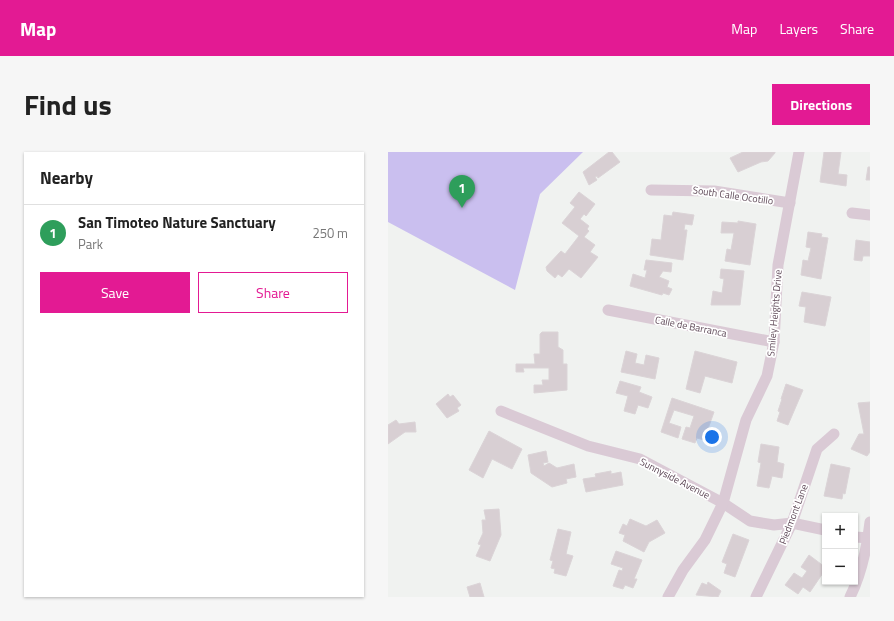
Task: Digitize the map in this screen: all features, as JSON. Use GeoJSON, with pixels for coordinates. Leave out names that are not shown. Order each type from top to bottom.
{"type":"FeatureCollection","features":[{"type":"Feature","properties":{"kind":"street","name":"Smiley Heights Drive"},"geometry":{"type":"LineString","coordinates":[[668,597],[683,570],[704,540],[723,504],[746,420],[767,376],[774,342],[778,264],[799,152]]}},
{"type":"Feature","properties":{"kind":"street","name":"South Calle Ocotillo"},"geometry":{"type":"LineString","coordinates":[[651,190],[714,191],[790,203]]}},
{"type":"Feature","properties":{"kind":"street"},"geometry":{"type":"LineString","coordinates":[[852,212],[870,215]]}},
{"type":"Feature","properties":{"kind":"street","name":"Calle de Barranca"},"geometry":{"type":"LineString","coordinates":[[608,310],[774,342]]}},
{"type":"Feature","properties":{"kind":"street","name":"Sunnyside Avenue"},"geometry":{"type":"LineString","coordinates":[[501,411],[588,446],[640,459],[723,504],[750,521],[774,525],[792,523],[822,529]]}},
{"type":"Feature","properties":{"kind":"street","name":"Piedmont Lane"},"geometry":{"type":"LineString","coordinates":[[756,597],[792,523],[817,449],[834,434]]}},
{"type":"Feature","properties":{"kind":"street"},"geometry":{"type":"LineString","coordinates":[[850,597],[855,588],[869,538],[870,522]]}},
{"type":"Feature","properties":{"kind":"street"},"geometry":{"type":"LineString","coordinates":[[858,537],[869,538]]}},
{"type":"Feature","properties":{"kind":"shaded area"},"geometry":{"type":"Polygon","coordinates":[[[388,152],[583,152],[540,194],[515,290],[388,222],[388,152]]]}},
{"type":"Feature","properties":{"kind":"building"},"geometry":{"type":"Polygon","coordinates":[[[609,152],[612,152],[620,162],[598,178],[597,176],[595,177],[597,180],[589,185],[583,172],[609,152]]]}},
{"type":"Feature","properties":{"kind":"building"},"geometry":{"type":"Polygon","coordinates":[[[743,152],[775,153],[768,161],[761,162],[738,172],[730,158],[743,152]]]}},
{"type":"Feature","properties":{"kind":"building"},"geometry":{"type":"Polygon","coordinates":[[[824,152],[841,152],[838,174],[847,175],[846,186],[820,182],[824,152]]]}},
{"type":"Feature","properties":{"kind":"building"},"geometry":{"type":"Polygon","coordinates":[[[868,167],[870,167],[870,180],[866,180],[868,167]]]}},
{"type":"Feature","properties":{"kind":"building"},"geometry":{"type":"Polygon","coordinates":[[[579,192],[595,204],[586,216],[584,214],[580,219],[589,226],[587,229],[589,231],[584,237],[595,245],[590,252],[598,257],[581,278],[569,269],[562,277],[558,274],[555,278],[547,271],[546,267],[561,251],[565,254],[579,236],[562,223],[575,207],[570,203],[579,192]]]}},
{"type":"Feature","properties":{"kind":"building"},"geometry":{"type":"Polygon","coordinates":[[[673,212],[694,215],[692,225],[685,224],[684,230],[687,230],[683,260],[650,255],[652,239],[661,240],[664,215],[672,216],[673,212]]]}},
{"type":"Feature","properties":{"kind":"building"},"geometry":{"type":"Polygon","coordinates":[[[738,221],[756,224],[750,265],[725,261],[727,249],[731,250],[734,233],[721,233],[722,222],[738,223],[738,221]]]}},
{"type":"Feature","properties":{"kind":"building"},"geometry":{"type":"Polygon","coordinates":[[[808,232],[822,234],[821,237],[828,238],[821,279],[801,275],[803,260],[808,261],[811,248],[806,247],[808,232]]]}},
{"type":"Feature","properties":{"kind":"building"},"geometry":{"type":"Polygon","coordinates":[[[856,240],[870,242],[870,256],[863,256],[862,261],[854,260],[856,240]]]}},
{"type":"Feature","properties":{"kind":"building"},"geometry":{"type":"Polygon","coordinates":[[[646,260],[672,263],[671,272],[663,271],[659,277],[669,281],[667,287],[672,289],[669,295],[663,293],[662,295],[630,286],[633,274],[645,278],[647,270],[644,270],[646,260]]]}},
{"type":"Feature","properties":{"kind":"building"},"geometry":{"type":"Polygon","coordinates":[[[721,269],[744,271],[740,305],[711,305],[713,291],[722,293],[724,279],[720,278],[721,269]]]}},
{"type":"Feature","properties":{"kind":"building"},"geometry":{"type":"Polygon","coordinates":[[[802,292],[831,297],[825,326],[804,322],[806,307],[799,306],[802,292]]]}},
{"type":"Feature","properties":{"kind":"building"},"geometry":{"type":"Polygon","coordinates":[[[542,332],[558,332],[558,347],[563,350],[563,364],[567,364],[567,390],[534,393],[534,385],[543,385],[542,380],[549,380],[549,368],[523,368],[524,372],[516,372],[516,364],[535,364],[534,354],[540,354],[540,334],[542,332]]]}},
{"type":"Feature","properties":{"kind":"building"},"geometry":{"type":"Polygon","coordinates":[[[626,351],[637,354],[635,363],[644,365],[646,355],[659,358],[655,379],[621,372],[626,351]]]}},
{"type":"Feature","properties":{"kind":"building"},"geometry":{"type":"Polygon","coordinates":[[[695,351],[737,362],[732,383],[705,376],[700,393],[686,389],[695,351]]]}},
{"type":"Feature","properties":{"kind":"building"},"geometry":{"type":"Polygon","coordinates":[[[620,381],[641,387],[639,392],[652,397],[648,408],[638,405],[635,414],[624,411],[628,396],[616,393],[620,381]]]}},
{"type":"Feature","properties":{"kind":"building"},"geometry":{"type":"Polygon","coordinates":[[[786,384],[803,390],[788,425],[777,421],[780,412],[778,411],[786,384]]]}},
{"type":"Feature","properties":{"kind":"building"},"geometry":{"type":"Polygon","coordinates":[[[448,394],[450,397],[453,395],[461,405],[457,408],[459,411],[447,418],[436,404],[448,394]]]}},
{"type":"Feature","properties":{"kind":"building"},"geometry":{"type":"Polygon","coordinates":[[[672,398],[714,412],[704,440],[697,438],[695,443],[682,439],[686,427],[690,428],[694,416],[674,410],[669,423],[681,427],[678,438],[661,432],[672,398]]]}},
{"type":"Feature","properties":{"kind":"building"},"geometry":{"type":"Polygon","coordinates":[[[870,402],[870,452],[867,456],[851,449],[859,434],[864,434],[858,403],[870,402]]]}},
{"type":"Feature","properties":{"kind":"building"},"geometry":{"type":"Polygon","coordinates":[[[396,420],[399,424],[415,422],[416,432],[405,432],[388,444],[388,425],[396,420]]]}},
{"type":"Feature","properties":{"kind":"building"},"geometry":{"type":"Polygon","coordinates":[[[489,431],[522,449],[512,469],[492,459],[483,478],[469,470],[489,431]]]}},
{"type":"Feature","properties":{"kind":"building"},"geometry":{"type":"Polygon","coordinates":[[[761,444],[779,447],[777,462],[784,464],[782,478],[772,476],[769,488],[757,486],[761,463],[758,462],[761,444]]]}},
{"type":"Feature","properties":{"kind":"building"},"geometry":{"type":"Polygon","coordinates":[[[546,451],[548,462],[543,463],[544,466],[549,463],[557,468],[574,464],[576,477],[566,479],[567,483],[552,487],[531,473],[528,455],[546,451]]]}},
{"type":"Feature","properties":{"kind":"building"},"geometry":{"type":"Polygon","coordinates":[[[831,464],[850,468],[845,494],[843,493],[842,499],[824,496],[831,464]]]}},
{"type":"Feature","properties":{"kind":"building"},"geometry":{"type":"Polygon","coordinates":[[[611,471],[611,474],[621,472],[623,485],[586,492],[583,479],[596,477],[595,474],[611,471]]]}},
{"type":"Feature","properties":{"kind":"building"},"geometry":{"type":"Polygon","coordinates":[[[499,509],[501,535],[490,561],[476,556],[481,545],[478,544],[483,533],[482,520],[486,520],[484,510],[499,509]]]}},
{"type":"Feature","properties":{"kind":"building"},"geometry":{"type":"Polygon","coordinates":[[[630,519],[646,526],[657,520],[665,533],[649,542],[644,552],[623,541],[625,535],[619,533],[623,524],[627,526],[630,519]]]}},
{"type":"Feature","properties":{"kind":"building"},"geometry":{"type":"Polygon","coordinates":[[[558,529],[571,532],[566,554],[573,556],[566,576],[554,573],[555,569],[551,568],[553,561],[550,560],[558,529]]]}},
{"type":"Feature","properties":{"kind":"building"},"geometry":{"type":"Polygon","coordinates":[[[733,534],[749,540],[735,577],[724,573],[727,564],[722,562],[733,534]]]}},
{"type":"Feature","properties":{"kind":"building"},"geometry":{"type":"Polygon","coordinates":[[[616,551],[642,560],[634,579],[637,579],[633,588],[625,585],[623,589],[613,586],[619,570],[622,571],[623,568],[611,564],[616,551]]]}},
{"type":"Feature","properties":{"kind":"building"},"geometry":{"type":"Polygon","coordinates":[[[809,555],[822,565],[822,574],[810,592],[803,587],[798,594],[785,585],[794,573],[802,578],[807,571],[801,567],[809,555]]]}},
{"type":"Feature","properties":{"kind":"building"},"geometry":{"type":"Polygon","coordinates":[[[708,582],[721,591],[718,597],[696,595],[702,583],[707,585],[708,582]]]}},
{"type":"Feature","properties":{"kind":"building"},"geometry":{"type":"Polygon","coordinates":[[[480,583],[484,597],[470,597],[467,587],[480,583]]]}},
{"type":"Feature","properties":{"kind":"place","name":"San Timoteo Nature Sanctuary"},"geometry":{"type":"Point","coordinates":[462,208]}}]}
